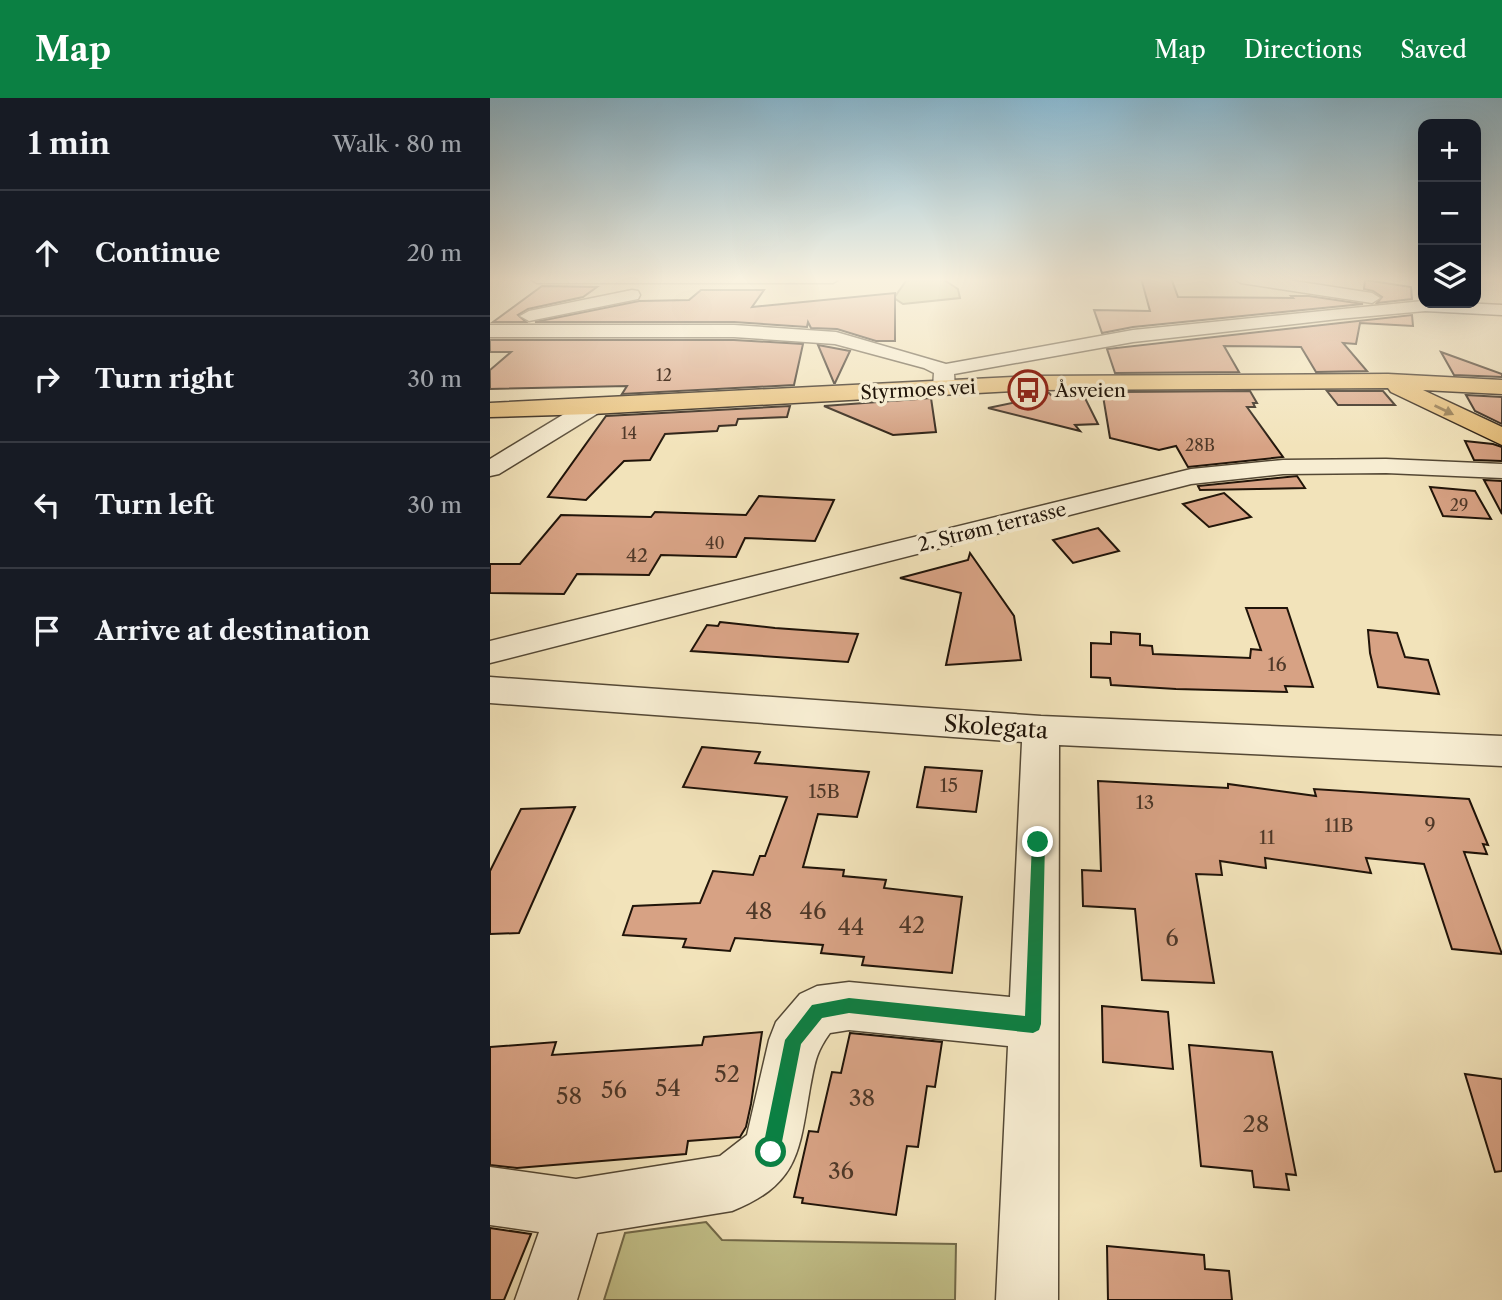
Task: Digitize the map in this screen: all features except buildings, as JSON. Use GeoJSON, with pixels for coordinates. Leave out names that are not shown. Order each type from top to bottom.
{"type":"FeatureCollection","features":[{"type":"Feature","properties":{"kind":"main road","name":"Styrmoes vei"},"geometry":{"type":"LineString","coordinates":[[490,410],[592,407],[944,379],[1032,383],[1388,381],[1502,387]]}},
{"type":"Feature","properties":{"kind":"main road"},"geometry":{"type":"LineString","coordinates":[[1388,381],[1502,437]]}},
{"type":"Feature","properties":{"kind":"street"},"geometry":{"type":"LineString","coordinates":[[779,334],[836,338],[905,356],[944,379],[1152,334]]}},
{"type":"Feature","properties":{"kind":"street"},"geometry":{"type":"LineString","coordinates":[[490,469],[592,407]]}},
{"type":"Feature","properties":{"kind":"street","name":"2. Strøm terrasse"},"geometry":{"type":"LineString","coordinates":[[490,652],[1191,477],[1283,467],[1386,466],[1502,471]]}},
{"type":"Feature","properties":{"kind":"street","name":"Skolegata"},"geometry":{"type":"LineString","coordinates":[[490,690],[1041,730],[1502,751]]}},
{"type":"Feature","properties":{"kind":"street"},"geometry":{"type":"LineString","coordinates":[[1027,1300],[1041,730]]}},
{"type":"Feature","properties":{"kind":"street"},"geometry":{"type":"LineString","coordinates":[[490,1196],[576,1208],[732,1183],[771,1152],[793,1040],[817,1011],[849,1006],[1033,1024]]}},
{"type":"Feature","properties":{"kind":"street"},"geometry":{"type":"LineString","coordinates":[[546,1300],[576,1208]]}},
{"type":"Feature","properties":{"kind":"shaded area"},"geometry":{"type":"Polygon","coordinates":[[[706,1222],[722,1240],[956,1244],[955,1300],[604,1300],[625,1233],[706,1222]]]}},
{"type":"Feature","properties":{"kind":"place","name":"Åsveien"},"geometry":{"type":"Point","coordinates":[1028,390]}},
{"type":"Feature","properties":{"kind":"route"},"geometry":{"type":"LineString","coordinates":[[771,1152],[793,1040],[817,1011],[849,1006],[1033,1024],[1038,842]]}}]}
